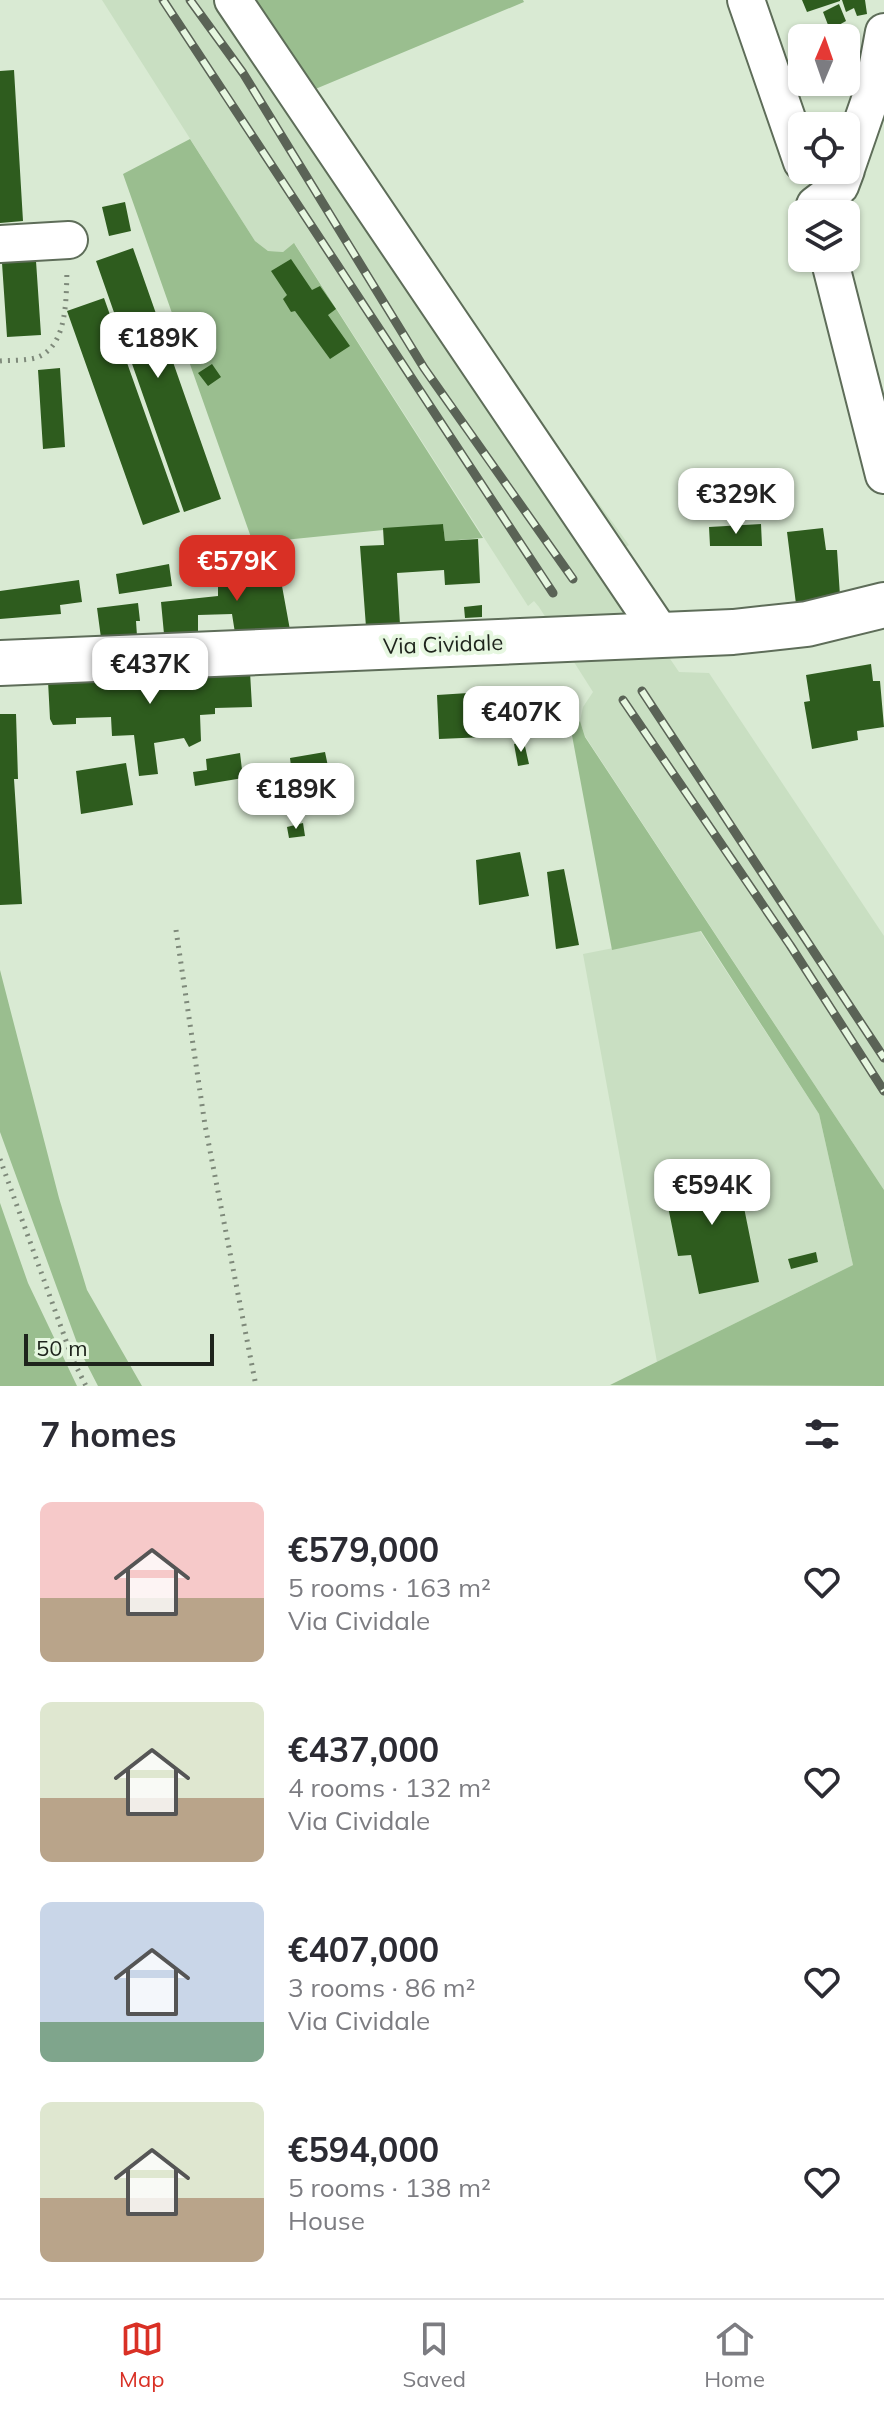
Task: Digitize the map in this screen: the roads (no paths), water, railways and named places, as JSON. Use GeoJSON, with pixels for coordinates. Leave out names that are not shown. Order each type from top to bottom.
{"type":"FeatureCollection","features":[{"type":"Feature","properties":{"kind":"main road","name":"Via Cividale"},"geometry":{"type":"LineString","coordinates":[[0,663],[769,629],[884,605]]}},
{"type":"Feature","properties":{"kind":"street"},"geometry":{"type":"LineString","coordinates":[[233,0],[662,635]]}},
{"type":"Feature","properties":{"kind":"street"},"geometry":{"type":"LineString","coordinates":[[746,0],[788,122]]}},
{"type":"Feature","properties":{"kind":"street"},"geometry":{"type":"LineString","coordinates":[[860,129],[873,91],[884,32]]}},
{"type":"Feature","properties":{"kind":"street"},"geometry":{"type":"LineString","coordinates":[[825,200],[841,184]]}},
{"type":"Feature","properties":{"kind":"street"},"geometry":{"type":"LineString","coordinates":[[0,244],[69,240]]}},
{"type":"Feature","properties":{"kind":"street"},"geometry":{"type":"LineString","coordinates":[[833,272],[884,475]]}},
{"type":"Feature","properties":{"kind":"railway"},"geometry":{"type":"LineString","coordinates":[[163,0],[553,593]]}},
{"type":"Feature","properties":{"kind":"railway"},"geometry":{"type":"LineString","coordinates":[[190,0],[243,73],[424,368],[573,579]]}},
{"type":"Feature","properties":{"kind":"railway"},"geometry":{"type":"LineString","coordinates":[[642,691],[884,1058]]}},
{"type":"Feature","properties":{"kind":"railway"},"geometry":{"type":"LineString","coordinates":[[623,700],[790,945],[884,1091]]}}]}
